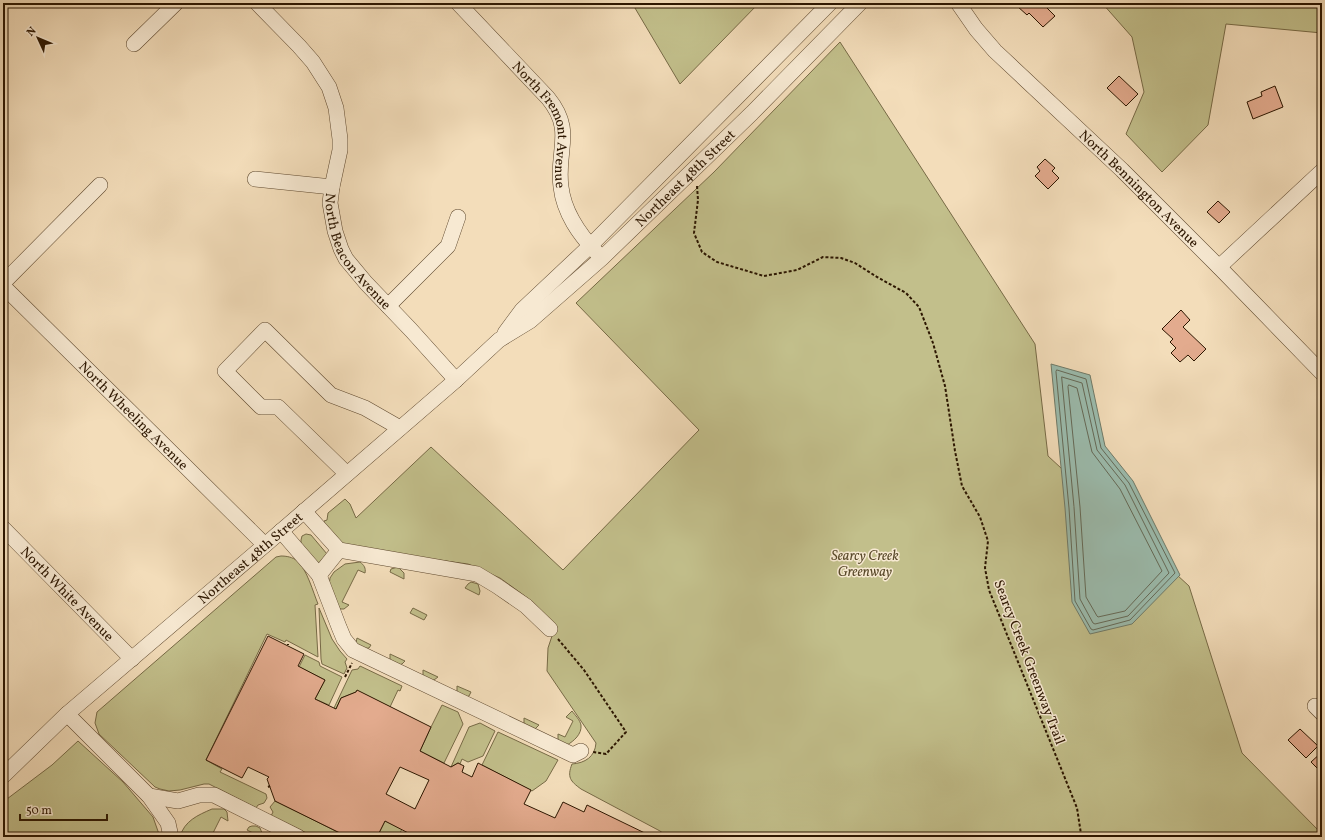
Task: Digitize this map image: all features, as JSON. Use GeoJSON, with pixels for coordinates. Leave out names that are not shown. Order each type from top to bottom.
{"type":"FeatureCollection","features":[{"type":"Feature","properties":{"kind":"street"},"geometry":{"type":"LineString","coordinates":[[134,44],[176,3]]}},
{"type":"Feature","properties":{"kind":"street","name":"North Beacon Avenue"},"geometry":{"type":"LineString","coordinates":[[257,3],[313,62],[329,87],[336,108],[340,139],[330,203],[335,231],[346,260],[366,284],[456,380]]}},
{"type":"Feature","properties":{"kind":"street","name":"North Fremont Avenue"},"geometry":{"type":"LineString","coordinates":[[458,3],[548,98],[557,110],[564,132],[560,170],[560,185],[563,200],[568,215],[576,228],[590,246],[602,258]]}},
{"type":"Feature","properties":{"kind":"street","name":"Northeast 48th Street"},"geometry":{"type":"LineString","coordinates":[[3,776],[67,714],[265,546],[456,380],[499,340],[522,310],[590,246],[830,3]]}},
{"type":"Feature","properties":{"kind":"street","name":"Northeast 48th Street"},"geometry":{"type":"LineString","coordinates":[[499,340],[530,321],[602,258],[762,103],[860,3]]}},
{"type":"Feature","properties":{"kind":"street","name":"North Bennington Avenue"},"geometry":{"type":"LineString","coordinates":[[958,3],[976,29],[995,51],[1122,170],[1220,267],[1322,373]]}},
{"type":"Feature","properties":{"kind":"street"},"geometry":{"type":"LineString","coordinates":[[746,88],[762,103]]}},
{"type":"Feature","properties":{"kind":"street"},"geometry":{"type":"LineString","coordinates":[[1220,267],[1322,171]]}},
{"type":"Feature","properties":{"kind":"street"},"geometry":{"type":"LineString","coordinates":[[255,179],[332,187]]}},
{"type":"Feature","properties":{"kind":"street"},"geometry":{"type":"LineString","coordinates":[[3,285],[100,184]]}},
{"type":"Feature","properties":{"kind":"street"},"geometry":{"type":"LineString","coordinates":[[388,306],[448,246],[458,217]]}},
{"type":"Feature","properties":{"kind":"street","name":"North Wheeling Avenue"},"geometry":{"type":"LineString","coordinates":[[3,285],[265,546]]}},
{"type":"Feature","properties":{"kind":"street"},"geometry":{"type":"LineString","coordinates":[[347,474],[278,407],[261,407],[225,371],[265,330],[331,395],[365,408],[400,428]]}},
{"type":"Feature","properties":{"kind":"street"},"geometry":{"type":"LineString","coordinates":[[304,511],[339,550],[477,574],[526,606],[550,629]]}},
{"type":"Feature","properties":{"kind":"street","name":"North White Avenue"},"geometry":{"type":"LineString","coordinates":[[3,528],[132,660]]}},
{"type":"Feature","properties":{"kind":"street"},"geometry":{"type":"LineString","coordinates":[[282,531],[319,575],[338,627],[353,650],[573,755],[581,750]]}},
{"type":"Feature","properties":{"kind":"street"},"geometry":{"type":"LineString","coordinates":[[319,575],[339,550]]}},
{"type":"Feature","properties":{"kind":"street"},"geometry":{"type":"LineString","coordinates":[[67,714],[149,796],[168,823],[171,837]]}},
{"type":"Feature","properties":{"kind":"street"},"geometry":{"type":"LineString","coordinates":[[149,796],[178,802],[199,795],[214,795],[298,837]]}},
{"type":"Feature","properties":{"kind":"path","name":"Searcy Creek Greenway Trail"},"geometry":{"type":"LineString","coordinates":[[697,186],[698,200],[694,233],[702,252],[717,262],[764,276],[797,270],[823,257],[841,258],[855,263],[906,293],[920,307],[933,343],[945,386],[962,486],[980,517],[988,541],[985,568],[989,590],[1077,808],[1081,837]]}},
{"type":"Feature","properties":{"kind":"path"},"geometry":{"type":"LineString","coordinates":[[550,629],[584,670],[626,732],[606,754],[581,750]]}},
{"type":"Feature","properties":{"kind":"path"},"geometry":{"type":"LineString","coordinates":[[345,677],[353,661]]}},
{"type":"Feature","properties":{"kind":"green space"},"geometry":{"type":"Polygon","coordinates":[[[632,3],[759,3],[680,84],[632,3]]]}},
{"type":"Feature","properties":{"kind":"green space"},"geometry":{"type":"Polygon","coordinates":[[[1102,3],[1322,3],[1322,33],[1226,24],[1208,125],[1162,172],[1126,134],[1144,92],[1132,37],[1102,3]]]}},
{"type":"Feature","properties":{"kind":"green space","name":"Searcy Creek Greenway"},"geometry":{"type":"Polygon","coordinates":[[[840,42],[1035,344],[1048,456],[1189,586],[1242,753],[1322,834],[1322,837],[668,837],[660,831],[581,789],[574,784],[570,778],[572,764],[585,761],[591,756],[594,752],[596,743],[547,671],[548,648],[555,627],[533,602],[500,578],[468,564],[348,548],[327,531],[324,521],[327,520],[328,513],[345,499],[350,504],[356,518],[431,447],[563,570],[699,430],[576,303],[714,172],[840,42]]]}},
{"type":"Feature","properties":{"kind":"green space"},"geometry":{"type":"Polygon","coordinates":[[[306,534],[311,535],[327,554],[319,563],[301,543],[302,536],[306,534]]]}},
{"type":"Feature","properties":{"kind":"green space"},"geometry":{"type":"Polygon","coordinates":[[[281,556],[294,559],[301,565],[307,575],[318,604],[315,605],[318,657],[286,640],[285,642],[267,634],[206,760],[222,769],[220,772],[266,794],[267,798],[264,803],[258,805],[256,808],[209,784],[169,791],[155,787],[99,734],[95,723],[97,712],[276,557],[281,556]]]}},
{"type":"Feature","properties":{"kind":"green space"},"geometry":{"type":"Polygon","coordinates":[[[360,562],[363,564],[365,573],[358,570],[342,602],[349,605],[344,609],[340,609],[329,586],[330,578],[334,572],[345,564],[360,562]]]}},
{"type":"Feature","properties":{"kind":"green space"},"geometry":{"type":"Polygon","coordinates":[[[398,567],[404,573],[404,579],[390,572],[391,569],[398,567]]]}},
{"type":"Feature","properties":{"kind":"green space"},"geometry":{"type":"Polygon","coordinates":[[[471,582],[478,584],[480,591],[479,595],[465,588],[471,582]]]}},
{"type":"Feature","properties":{"kind":"green space"},"geometry":{"type":"Polygon","coordinates":[[[319,608],[332,639],[347,659],[345,662],[347,668],[344,674],[322,664],[319,608]]]}},
{"type":"Feature","properties":{"kind":"green space"},"geometry":{"type":"Polygon","coordinates":[[[413,608],[427,615],[424,620],[410,613],[413,608]]]}},
{"type":"Feature","properties":{"kind":"green space"},"geometry":{"type":"Polygon","coordinates":[[[357,638],[371,645],[369,648],[361,649],[356,643],[357,638]]]}},
{"type":"Feature","properties":{"kind":"green space"},"geometry":{"type":"Polygon","coordinates":[[[390,654],[405,661],[399,665],[390,660],[390,654]]]}},
{"type":"Feature","properties":{"kind":"green space"},"geometry":{"type":"Polygon","coordinates":[[[305,655],[319,662],[320,666],[342,677],[329,705],[315,699],[325,680],[299,667],[305,655]]]}},
{"type":"Feature","properties":{"kind":"green space"},"geometry":{"type":"Polygon","coordinates":[[[360,666],[402,686],[400,691],[398,690],[390,707],[356,692],[341,698],[336,709],[334,708],[352,670],[358,669],[360,666]]]}},
{"type":"Feature","properties":{"kind":"green space"},"geometry":{"type":"Polygon","coordinates":[[[423,670],[438,677],[431,681],[423,676],[423,670]]]}},
{"type":"Feature","properties":{"kind":"green space"},"geometry":{"type":"Polygon","coordinates":[[[457,686],[471,692],[469,696],[466,697],[457,692],[457,686]]]}},
{"type":"Feature","properties":{"kind":"green space"},"geometry":{"type":"Polygon","coordinates":[[[442,705],[458,712],[463,724],[444,763],[420,751],[442,705]]]}},
{"type":"Feature","properties":{"kind":"green space"},"geometry":{"type":"Polygon","coordinates":[[[572,711],[580,721],[581,728],[577,737],[567,745],[558,740],[558,734],[565,737],[573,721],[566,717],[572,711]]]}},
{"type":"Feature","properties":{"kind":"green space"},"geometry":{"type":"Polygon","coordinates":[[[524,718],[539,725],[535,729],[524,725],[524,718]]]}},
{"type":"Feature","properties":{"kind":"green space"},"geometry":{"type":"Polygon","coordinates":[[[480,723],[495,731],[483,756],[468,762],[462,759],[460,764],[458,763],[451,767],[469,727],[480,723]]]}},
{"type":"Feature","properties":{"kind":"green space"},"geometry":{"type":"Polygon","coordinates":[[[498,732],[558,760],[546,781],[532,791],[482,765],[498,732]]]}},
{"type":"Feature","properties":{"kind":"green space"},"geometry":{"type":"Polygon","coordinates":[[[78,741],[123,782],[153,817],[160,837],[3,837],[3,802],[52,765],[78,741]]]}},
{"type":"Feature","properties":{"kind":"green space"},"geometry":{"type":"Polygon","coordinates":[[[275,801],[348,837],[315,837],[271,816],[273,812],[270,807],[275,801]]]}},
{"type":"Feature","properties":{"kind":"green space"},"geometry":{"type":"Polygon","coordinates":[[[212,809],[224,809],[227,812],[228,821],[221,817],[211,837],[180,837],[182,831],[192,819],[212,809]]]}},
{"type":"Feature","properties":{"kind":"green space"},"geometry":{"type":"Polygon","coordinates":[[[385,821],[402,829],[398,837],[377,837],[385,821]]]}},
{"type":"Feature","properties":{"kind":"green space"},"geometry":{"type":"Polygon","coordinates":[[[252,826],[260,828],[262,833],[261,837],[247,830],[252,826]]]}},
{"type":"Feature","properties":{"kind":"water"},"geometry":{"type":"Polygon","coordinates":[[[1051,364],[1090,375],[1105,446],[1133,481],[1180,575],[1132,624],[1090,634],[1072,602],[1065,508],[1051,364]]]}},
{"type":"Feature","properties":{"kind":"building"},"geometry":{"type":"Polygon","coordinates":[[[1020,3],[1049,3],[1045,6],[1055,16],[1043,27],[1029,13],[1027,15],[1017,6],[1020,3]]]}},
{"type":"Feature","properties":{"kind":"building"},"geometry":{"type":"Polygon","coordinates":[[[1119,76],[1138,94],[1126,106],[1107,88],[1119,76]]]}},
{"type":"Feature","properties":{"kind":"building"},"geometry":{"type":"Polygon","coordinates":[[[1275,86],[1283,107],[1253,119],[1247,102],[1262,96],[1261,92],[1275,86]]]}},
{"type":"Feature","properties":{"kind":"building"},"geometry":{"type":"Polygon","coordinates":[[[1045,159],[1055,168],[1052,171],[1059,178],[1048,189],[1035,176],[1040,171],[1037,167],[1045,159]]]}},
{"type":"Feature","properties":{"kind":"building"},"geometry":{"type":"Polygon","coordinates":[[[1218,201],[1230,212],[1219,223],[1207,212],[1218,201]]]}},
{"type":"Feature","properties":{"kind":"building"},"geometry":{"type":"Polygon","coordinates":[[[1181,310],[1190,320],[1183,327],[1206,349],[1194,361],[1188,355],[1180,362],[1171,353],[1176,348],[1170,342],[1173,339],[1162,329],[1181,310]]]}},
{"type":"Feature","properties":{"kind":"building"},"geometry":{"type":"Polygon","coordinates":[[[268,636],[304,654],[298,666],[325,680],[315,699],[336,709],[341,698],[356,692],[357,690],[431,727],[420,751],[451,767],[458,763],[464,766],[462,772],[472,777],[478,763],[531,790],[524,804],[555,818],[563,802],[584,812],[587,805],[653,837],[416,837],[385,821],[377,837],[348,837],[275,801],[267,779],[269,777],[248,767],[242,778],[206,760],[268,636]],[[400,767],[386,794],[415,809],[429,780],[400,767]]]}},
{"type":"Feature","properties":{"kind":"building"},"geometry":{"type":"Polygon","coordinates":[[[1300,729],[1318,746],[1306,758],[1288,740],[1300,729]]]}},
{"type":"Feature","properties":{"kind":"building"},"geometry":{"type":"Polygon","coordinates":[[[1322,752],[1322,773],[1311,762],[1322,752]]]}}]}
